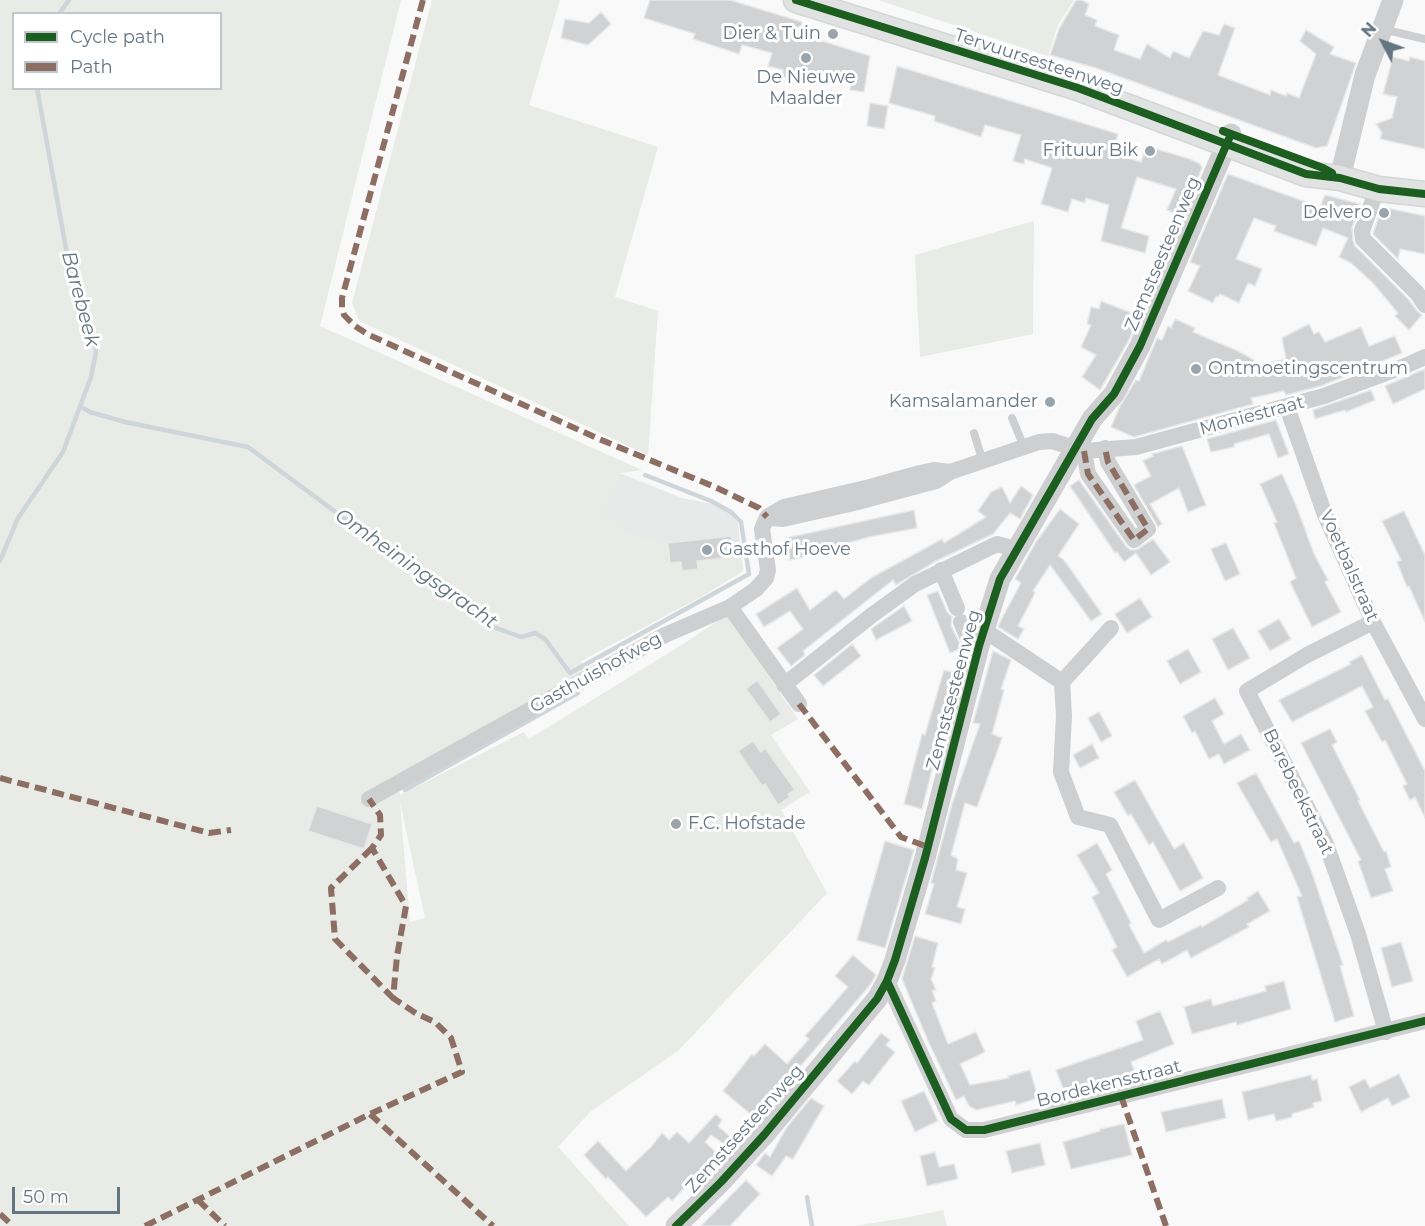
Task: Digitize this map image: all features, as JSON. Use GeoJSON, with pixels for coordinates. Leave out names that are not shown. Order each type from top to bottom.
{"type":"FeatureCollection","features":[{"type":"Feature","properties":{"kind":"main road","name":"Tervuursesteenweg"},"geometry":{"type":"LineString","coordinates":[[796,0],[1078,88],[1229,139],[1306,174],[1340,178],[1379,189],[1425,194]]}},
{"type":"Feature","properties":{"kind":"street"},"geometry":{"type":"LineString","coordinates":[[1340,178],[1365,75],[1393,0]]}},
{"type":"Feature","properties":{"kind":"street","name":"Zemstsesteenweg"},"geometry":{"type":"LineString","coordinates":[[676,1226],[764,1135],[877,999],[887,981],[896,960],[925,858],[982,638],[1000,579],[1016,549],[1079,450],[1092,419],[1114,393],[1140,346],[1229,139]]}},
{"type":"Feature","properties":{"kind":"street"},"geometry":{"type":"LineString","coordinates":[[1379,189],[1362,231],[1363,239],[1417,293],[1425,305]]}},
{"type":"Feature","properties":{"kind":"street","name":"Moniestraat"},"geometry":{"type":"LineString","coordinates":[[1079,450],[1136,447],[1287,407],[1324,396],[1425,357]]}},
{"type":"Feature","properties":{"kind":"street","name":"Voetbalstraat"},"geometry":{"type":"LineString","coordinates":[[1287,407],[1326,515],[1373,622],[1425,719]]}},
{"type":"Feature","properties":{"kind":"street","name":"Gasthuishofweg"},"geometry":{"type":"LineString","coordinates":[[369,799],[664,635],[730,607],[756,589],[766,578],[768,570],[762,529],[767,517],[783,519],[799,509],[900,484],[936,481],[950,472],[1039,442],[1052,441],[1079,450]]}},
{"type":"Feature","properties":{"kind":"street"},"geometry":{"type":"LineString","coordinates":[[1079,450],[1088,474],[1134,540],[1148,529],[1108,462],[1105,448]]}},
{"type":"Feature","properties":{"kind":"street"},"geometry":{"type":"LineString","coordinates":[[784,685],[915,584],[998,544],[1016,549]]}},
{"type":"Feature","properties":{"kind":"street","name":"Zemstsesteenweg"},"geometry":{"type":"LineString","coordinates":[[941,570],[969,642],[982,638]]}},
{"type":"Feature","properties":{"kind":"street"},"geometry":{"type":"LineString","coordinates":[[730,607],[799,704]]}},
{"type":"Feature","properties":{"kind":"street","name":"Barebeekstraat"},"geometry":{"type":"LineString","coordinates":[[1373,622],[1307,655],[1247,691],[1326,844],[1358,934],[1386,1032]]}},
{"type":"Feature","properties":{"kind":"street"},"geometry":{"type":"LineString","coordinates":[[1111,628],[1062,682],[1064,716],[1061,772],[1078,818],[1110,825],[1159,920],[1218,888]]}},
{"type":"Feature","properties":{"kind":"street"},"geometry":{"type":"LineString","coordinates":[[982,638],[1029,658],[1062,682]]}},
{"type":"Feature","properties":{"kind":"street","name":"Bordekensstraat"},"geometry":{"type":"LineString","coordinates":[[887,981],[951,1119],[966,1130],[984,1130],[1425,1021]]}},
{"type":"Feature","properties":{"kind":"lane"},"geometry":{"type":"LineString","coordinates":[[1382,29],[1425,39]]}},
{"type":"Feature","properties":{"kind":"lane"},"geometry":{"type":"LineString","coordinates":[[1012,418],[1024,447]]}},
{"type":"Feature","properties":{"kind":"lane"},"geometry":{"type":"LineString","coordinates":[[974,433],[983,462]]}},
{"type":"Feature","properties":{"kind":"shaded area"},"geometry":{"type":"Polygon","coordinates":[[[0,0],[401,0],[320,326],[642,470],[620,473],[609,494],[611,501],[601,506],[606,517],[628,533],[648,540],[668,543],[670,563],[681,562],[682,571],[698,569],[697,561],[741,555],[743,571],[699,598],[581,661],[587,669],[398,780],[400,795],[524,732],[529,739],[727,615],[798,719],[771,735],[810,792],[781,810],[827,893],[679,1050],[590,1112],[558,1147],[629,1226],[0,1226],[0,0]],[[400,802],[410,922],[425,918],[400,802]]]}},
{"type":"Feature","properties":{"kind":"shaded area"},"geometry":{"type":"Polygon","coordinates":[[[432,0],[560,0],[529,105],[658,147],[615,297],[658,311],[648,455],[359,321],[352,303],[432,0]]]}},
{"type":"Feature","properties":{"kind":"shaded area"},"geometry":{"type":"Polygon","coordinates":[[[878,0],[1074,0],[1058,25],[1048,56],[878,0]]]}},
{"type":"Feature","properties":{"kind":"shaded area"},"geometry":{"type":"Polygon","coordinates":[[[1034,221],[1033,334],[920,357],[915,255],[1034,221]]]}},
{"type":"Feature","properties":{"kind":"shaded area"},"geometry":{"type":"Polygon","coordinates":[[[620,473],[682,498],[713,504],[730,514],[738,522],[743,571],[699,598],[592,547],[601,506],[611,501],[609,494],[620,473]]]}},
{"type":"Feature","properties":{"kind":"shaded area"},"geometry":{"type":"Polygon","coordinates":[[[943,1210],[947,1226],[855,1226],[910,1217],[943,1210]]]}},
{"type":"Feature","properties":{"kind":"building"},"geometry":{"type":"Polygon","coordinates":[[[650,0],[730,0],[802,22],[800,34],[870,56],[864,92],[850,90],[851,84],[811,77],[810,83],[782,77],[783,70],[768,66],[772,53],[742,45],[739,54],[693,39],[695,34],[644,18],[650,0]]]}},
{"type":"Feature","properties":{"kind":"building"},"geometry":{"type":"Polygon","coordinates":[[[1076,0],[1089,4],[1085,15],[1097,20],[1095,26],[1119,35],[1114,50],[1140,59],[1147,44],[1170,58],[1173,51],[1189,58],[1203,31],[1219,35],[1224,24],[1235,28],[1218,75],[1270,95],[1271,90],[1299,98],[1316,54],[1300,41],[1306,30],[1334,47],[1330,54],[1356,63],[1327,146],[1316,148],[1096,68],[1050,55],[1059,29],[1076,0]]]}},
{"type":"Feature","properties":{"kind":"building"},"geometry":{"type":"Polygon","coordinates":[[[601,12],[611,24],[588,45],[561,38],[565,19],[589,23],[601,12]]]}},
{"type":"Feature","properties":{"kind":"building"},"geometry":{"type":"Polygon","coordinates":[[[1393,57],[1409,61],[1410,57],[1425,61],[1425,149],[1380,139],[1382,133],[1376,124],[1392,118],[1397,97],[1383,94],[1393,57]]]}},
{"type":"Feature","properties":{"kind":"building"},"geometry":{"type":"Polygon","coordinates":[[[897,66],[1118,134],[1113,153],[1141,162],[1146,146],[1190,159],[1200,164],[1202,168],[1181,216],[1167,210],[1176,189],[1137,177],[1121,228],[1149,236],[1145,253],[1101,241],[1109,205],[1086,198],[1085,203],[1072,199],[1068,212],[1041,204],[1052,168],[1025,159],[1024,164],[1013,161],[1021,135],[985,125],[981,137],[934,121],[935,116],[889,103],[897,66]]]}},
{"type":"Feature","properties":{"kind":"building"},"geometry":{"type":"Polygon","coordinates":[[[870,103],[888,106],[884,129],[867,126],[870,103]]]}},
{"type":"Feature","properties":{"kind":"building"},"geometry":{"type":"Polygon","coordinates":[[[1228,174],[1320,207],[1325,195],[1360,204],[1352,228],[1355,246],[1422,315],[1409,330],[1395,316],[1398,313],[1372,282],[1351,263],[1339,257],[1348,238],[1323,228],[1316,246],[1274,231],[1276,226],[1254,218],[1236,259],[1262,269],[1255,286],[1248,283],[1239,303],[1220,294],[1216,296],[1213,303],[1188,291],[1200,266],[1190,262],[1228,174]]]}},
{"type":"Feature","properties":{"kind":"building"},"geometry":{"type":"Polygon","coordinates":[[[1382,207],[1425,216],[1425,254],[1400,249],[1398,259],[1373,234],[1382,207]]]}},
{"type":"Feature","properties":{"kind":"building"},"geometry":{"type":"Polygon","coordinates":[[[1101,301],[1139,316],[1129,340],[1100,390],[1082,377],[1096,355],[1081,347],[1091,325],[1087,324],[1091,307],[1099,309],[1101,301]]]}},
{"type":"Feature","properties":{"kind":"building"},"geometry":{"type":"Polygon","coordinates":[[[1175,319],[1195,328],[1193,332],[1238,351],[1254,360],[1254,363],[1258,362],[1258,365],[1286,359],[1282,338],[1309,324],[1314,334],[1319,332],[1325,342],[1361,327],[1369,346],[1395,336],[1402,353],[1321,386],[1286,395],[1284,391],[1251,398],[1253,404],[1134,437],[1111,427],[1120,406],[1136,380],[1139,381],[1157,338],[1162,340],[1168,326],[1171,328],[1175,319]]]}},
{"type":"Feature","properties":{"kind":"building"},"geometry":{"type":"Polygon","coordinates":[[[1425,369],[1425,389],[1393,404],[1385,386],[1425,369]]]}},
{"type":"Feature","properties":{"kind":"building"},"geometry":{"type":"Polygon","coordinates":[[[1371,390],[1375,400],[1346,412],[1345,410],[1315,419],[1313,410],[1371,390]]]}},
{"type":"Feature","properties":{"kind":"building"},"geometry":{"type":"Polygon","coordinates":[[[1276,420],[1289,454],[1278,458],[1269,434],[1234,444],[1234,447],[1211,452],[1207,439],[1276,420]]]}},
{"type":"Feature","properties":{"kind":"building"},"geometry":{"type":"Polygon","coordinates":[[[1182,446],[1206,505],[1188,512],[1179,488],[1150,504],[1162,524],[1158,527],[1134,485],[1151,476],[1143,461],[1153,456],[1152,454],[1182,446]]]}},
{"type":"Feature","properties":{"kind":"building"},"geometry":{"type":"Polygon","coordinates":[[[1282,474],[1314,554],[1328,580],[1325,582],[1341,612],[1312,627],[1290,582],[1296,578],[1274,523],[1277,522],[1260,484],[1282,474]]]}},
{"type":"Feature","properties":{"kind":"building"},"geometry":{"type":"Polygon","coordinates":[[[1079,480],[1130,550],[1136,550],[1153,539],[1170,562],[1151,575],[1136,553],[1124,562],[1117,552],[1115,553],[1070,486],[1079,480]]]}},
{"type":"Feature","properties":{"kind":"building"},"geometry":{"type":"Polygon","coordinates":[[[1021,486],[1033,495],[1020,519],[1010,513],[993,534],[936,561],[896,585],[893,580],[803,651],[805,655],[791,666],[777,648],[803,629],[790,611],[764,627],[756,614],[797,588],[810,610],[836,590],[844,599],[871,578],[942,539],[944,543],[986,517],[978,511],[991,492],[1002,487],[1010,503],[1021,486]]]}},
{"type":"Feature","properties":{"kind":"building"},"geometry":{"type":"Polygon","coordinates":[[[1060,509],[1079,524],[1058,556],[1064,560],[1102,614],[1091,621],[1050,565],[1033,591],[1035,593],[1018,626],[1024,629],[1018,639],[998,627],[1021,583],[1015,579],[1036,542],[1060,509]]]}},
{"type":"Feature","properties":{"kind":"building"},"geometry":{"type":"Polygon","coordinates":[[[914,510],[917,528],[869,537],[822,550],[823,553],[790,560],[786,538],[914,510]]]}},
{"type":"Feature","properties":{"kind":"building"},"geometry":{"type":"Polygon","coordinates":[[[1404,511],[1425,555],[1425,622],[1409,586],[1407,587],[1397,562],[1401,560],[1382,521],[1404,511]]]}},
{"type":"Feature","properties":{"kind":"building"},"geometry":{"type":"Polygon","coordinates":[[[731,536],[734,557],[697,561],[698,569],[682,571],[681,562],[670,563],[668,543],[731,536]]]}},
{"type":"Feature","properties":{"kind":"building"},"geometry":{"type":"Polygon","coordinates":[[[1226,543],[1240,574],[1225,581],[1211,549],[1226,543]]]}},
{"type":"Feature","properties":{"kind":"building"},"geometry":{"type":"Polygon","coordinates":[[[938,591],[947,612],[952,617],[951,626],[962,648],[950,653],[927,595],[938,591]]]}},
{"type":"Feature","properties":{"kind":"building"},"geometry":{"type":"Polygon","coordinates":[[[1140,598],[1152,617],[1127,633],[1115,614],[1140,598]]]}},
{"type":"Feature","properties":{"kind":"building"},"geometry":{"type":"Polygon","coordinates":[[[904,606],[912,621],[876,640],[871,629],[904,606]]]}},
{"type":"Feature","properties":{"kind":"building"},"geometry":{"type":"Polygon","coordinates":[[[1279,619],[1291,639],[1270,651],[1258,631],[1279,619]]]}},
{"type":"Feature","properties":{"kind":"building"},"geometry":{"type":"Polygon","coordinates":[[[1233,628],[1250,658],[1228,670],[1212,639],[1233,628]]]}},
{"type":"Feature","properties":{"kind":"building"},"geometry":{"type":"Polygon","coordinates":[[[852,644],[861,656],[823,686],[814,675],[852,644]]]}},
{"type":"Feature","properties":{"kind":"building"},"geometry":{"type":"Polygon","coordinates":[[[1188,649],[1201,672],[1180,684],[1167,661],[1188,649]]]}},
{"type":"Feature","properties":{"kind":"building"},"geometry":{"type":"Polygon","coordinates":[[[993,651],[1011,660],[1001,689],[1004,690],[992,734],[1002,738],[977,807],[965,803],[951,855],[958,859],[956,870],[967,873],[957,907],[965,909],[961,924],[925,914],[952,804],[980,724],[973,723],[993,651]]]}},
{"type":"Feature","properties":{"kind":"building"},"geometry":{"type":"Polygon","coordinates":[[[1362,655],[1385,700],[1388,699],[1425,771],[1425,818],[1415,797],[1410,800],[1403,786],[1407,784],[1385,740],[1382,742],[1365,711],[1373,707],[1362,686],[1292,722],[1279,700],[1351,664],[1349,662],[1362,655]]]}},
{"type":"Feature","properties":{"kind":"building"},"geometry":{"type":"Polygon","coordinates":[[[944,670],[959,674],[922,809],[904,804],[922,734],[925,735],[944,670]]]}},
{"type":"Feature","properties":{"kind":"building"},"geometry":{"type":"Polygon","coordinates":[[[757,680],[781,714],[770,722],[746,689],[757,680]]]}},
{"type":"Feature","properties":{"kind":"building"},"geometry":{"type":"Polygon","coordinates":[[[1215,698],[1224,714],[1212,721],[1224,744],[1241,734],[1250,750],[1224,764],[1219,754],[1209,759],[1195,731],[1192,733],[1183,716],[1215,698]]]}},
{"type":"Feature","properties":{"kind":"building"},"geometry":{"type":"Polygon","coordinates":[[[1099,712],[1112,736],[1101,742],[1088,718],[1099,712]]]}},
{"type":"Feature","properties":{"kind":"building"},"geometry":{"type":"Polygon","coordinates":[[[1330,729],[1337,742],[1332,745],[1360,800],[1358,801],[1384,852],[1386,851],[1391,867],[1385,869],[1393,891],[1371,898],[1358,861],[1361,860],[1301,743],[1330,729]]]}},
{"type":"Feature","properties":{"kind":"building"},"geometry":{"type":"Polygon","coordinates":[[[753,741],[761,752],[765,748],[795,790],[788,794],[790,797],[778,805],[765,784],[762,786],[738,751],[753,741]]]}},
{"type":"Feature","properties":{"kind":"building"},"geometry":{"type":"Polygon","coordinates":[[[1092,744],[1099,758],[1080,768],[1073,755],[1092,744]]]}},
{"type":"Feature","properties":{"kind":"building"},"geometry":{"type":"Polygon","coordinates":[[[1256,773],[1294,843],[1299,841],[1312,873],[1343,965],[1340,966],[1354,1016],[1335,1022],[1297,897],[1302,896],[1277,839],[1271,842],[1237,783],[1256,773]]]}},
{"type":"Feature","properties":{"kind":"building"},"geometry":{"type":"Polygon","coordinates":[[[1135,780],[1174,849],[1184,843],[1203,878],[1180,891],[1153,842],[1149,845],[1131,814],[1128,816],[1114,792],[1135,780]]]}},
{"type":"Feature","properties":{"kind":"building"},"geometry":{"type":"Polygon","coordinates":[[[317,806],[372,824],[364,849],[308,831],[317,806]]]}},
{"type":"Feature","properties":{"kind":"building"},"geometry":{"type":"Polygon","coordinates":[[[885,841],[914,850],[885,948],[857,940],[885,841]]]}},
{"type":"Feature","properties":{"kind":"building"},"geometry":{"type":"Polygon","coordinates":[[[1097,843],[1112,870],[1106,874],[1144,953],[1166,940],[1168,942],[1201,925],[1202,927],[1248,900],[1247,898],[1258,891],[1270,911],[1247,924],[1249,927],[1191,958],[1187,950],[1162,964],[1159,959],[1127,977],[1112,950],[1117,947],[1092,897],[1099,893],[1077,855],[1097,843]]]}},
{"type":"Feature","properties":{"kind":"building"},"geometry":{"type":"Polygon","coordinates":[[[915,936],[938,943],[932,967],[935,968],[931,979],[936,990],[932,990],[936,1001],[932,1003],[948,1044],[976,1032],[985,1052],[960,1064],[970,1085],[1009,1078],[1008,1076],[1030,1070],[1038,1098],[1016,1105],[1015,1101],[976,1110],[969,1106],[964,1096],[956,1100],[902,979],[915,936]]]}},
{"type":"Feature","properties":{"kind":"building"},"geometry":{"type":"Polygon","coordinates":[[[1401,942],[1413,981],[1392,987],[1381,948],[1401,942]]]}},
{"type":"Feature","properties":{"kind":"building"},"geometry":{"type":"Polygon","coordinates":[[[853,955],[876,975],[870,985],[775,1096],[754,1117],[723,1091],[752,1054],[754,1056],[765,1044],[787,1064],[809,1039],[805,1036],[848,987],[835,976],[853,955]]]}},
{"type":"Feature","properties":{"kind":"building"},"geometry":{"type":"Polygon","coordinates":[[[1284,981],[1291,1009],[1237,1025],[1236,1022],[1192,1034],[1184,1007],[1211,999],[1213,1006],[1266,991],[1265,986],[1284,981]]]}},
{"type":"Feature","properties":{"kind":"building"},"geometry":{"type":"Polygon","coordinates":[[[1160,1011],[1174,1044],[1131,1062],[1135,1072],[1066,1096],[1056,1070],[1143,1040],[1136,1021],[1160,1011]]]}},
{"type":"Feature","properties":{"kind":"building"},"geometry":{"type":"Polygon","coordinates":[[[881,1033],[890,1040],[886,1045],[895,1052],[869,1085],[863,1081],[852,1094],[837,1081],[855,1061],[857,1063],[881,1033]]]}},
{"type":"Feature","properties":{"kind":"building"},"geometry":{"type":"Polygon","coordinates":[[[1399,1074],[1410,1097],[1392,1106],[1388,1098],[1361,1112],[1349,1087],[1365,1079],[1370,1088],[1399,1074]]]}},
{"type":"Feature","properties":{"kind":"building"},"geometry":{"type":"Polygon","coordinates":[[[1311,1075],[1312,1080],[1317,1079],[1322,1101],[1313,1103],[1314,1107],[1276,1121],[1274,1114],[1248,1120],[1242,1092],[1311,1075]]]}},
{"type":"Feature","properties":{"kind":"building"},"geometry":{"type":"Polygon","coordinates":[[[924,1091],[938,1121],[915,1132],[901,1101],[924,1091]]]}},
{"type":"Feature","properties":{"kind":"building"},"geometry":{"type":"Polygon","coordinates":[[[811,1098],[824,1106],[793,1159],[786,1156],[772,1176],[756,1165],[765,1153],[770,1157],[787,1127],[811,1098]]]}},
{"type":"Feature","properties":{"kind":"building"},"geometry":{"type":"Polygon","coordinates":[[[1222,1099],[1226,1118],[1166,1132],[1161,1112],[1222,1099]]]}},
{"type":"Feature","properties":{"kind":"building"},"geometry":{"type":"Polygon","coordinates":[[[716,1114],[722,1120],[718,1126],[738,1144],[733,1150],[711,1135],[705,1142],[724,1160],[712,1173],[705,1166],[672,1201],[668,1197],[646,1217],[584,1155],[598,1141],[626,1171],[662,1133],[669,1140],[677,1132],[689,1143],[716,1114]]]}},
{"type":"Feature","properties":{"kind":"building"},"geometry":{"type":"Polygon","coordinates":[[[1124,1124],[1132,1155],[1071,1169],[1063,1142],[1100,1131],[1100,1129],[1124,1124]]]}},
{"type":"Feature","properties":{"kind":"building"},"geometry":{"type":"Polygon","coordinates":[[[1040,1143],[1045,1165],[1012,1173],[1006,1151],[1040,1143]]]}},
{"type":"Feature","properties":{"kind":"building"},"geometry":{"type":"Polygon","coordinates":[[[935,1152],[939,1167],[954,1164],[958,1179],[927,1186],[920,1156],[935,1152]]]}},
{"type":"Feature","properties":{"kind":"building"},"geometry":{"type":"Polygon","coordinates":[[[746,1180],[760,1194],[730,1226],[701,1226],[746,1180]]]}},
{"type":"Feature","properties":{"kind":"waterway","name":"Barebeek"},"geometry":{"type":"LineString","coordinates":[[60,12],[69,0]]}},
{"type":"Feature","properties":{"kind":"waterway","name":"Barebeek"},"geometry":{"type":"LineString","coordinates":[[0,561],[18,518],[63,452],[91,377],[96,352],[89,321],[76,290],[67,254],[37,90]]}},
{"type":"Feature","properties":{"kind":"waterway","name":"Omheiningsgracht"},"geometry":{"type":"LineString","coordinates":[[81,407],[90,412],[125,422],[248,447],[488,625],[521,637],[535,633],[545,639],[570,673],[749,574],[741,522],[731,512],[711,501],[645,475]]}},
{"type":"Feature","properties":{"kind":"waterway"},"geometry":{"type":"LineString","coordinates":[[405,790],[578,693]]}},
{"type":"Feature","properties":{"kind":"waterway"},"geometry":{"type":"LineString","coordinates":[[807,1197],[812,1226]]}},
{"type":"Feature","properties":{"kind":"marked path"},"geometry":{"type":"LineString","coordinates":[[423,0],[342,298],[344,315],[367,334],[599,439],[715,487],[759,508],[767,517]]}},
{"type":"Feature","properties":{"kind":"marked path"},"geometry":{"type":"LineString","coordinates":[[1084,451],[1088,474],[1134,540],[1148,529],[1108,462],[1105,448]]}},
{"type":"Feature","properties":{"kind":"marked path"},"geometry":{"type":"LineString","coordinates":[[799,704],[901,837],[928,847]]}},
{"type":"Feature","properties":{"kind":"marked path"},"geometry":{"type":"LineString","coordinates":[[0,778],[209,833],[231,830]]}},
{"type":"Feature","properties":{"kind":"marked path"},"geometry":{"type":"LineString","coordinates":[[145,1226],[370,1114],[462,1072],[451,1038],[435,1022],[417,1014],[393,998],[397,956],[406,906],[372,848],[381,835],[380,815],[369,799]]}},
{"type":"Feature","properties":{"kind":"marked path"},"geometry":{"type":"LineString","coordinates":[[372,848],[331,888],[335,939],[393,998]]}},
{"type":"Feature","properties":{"kind":"marked path"},"geometry":{"type":"LineString","coordinates":[[1121,1096],[1166,1226]]}},
{"type":"Feature","properties":{"kind":"marked path"},"geometry":{"type":"LineString","coordinates":[[370,1114],[493,1226]]}},
{"type":"Feature","properties":{"kind":"marked path"},"geometry":{"type":"LineString","coordinates":[[198,1200],[225,1226]]}},
{"type":"Feature","properties":{"kind":"marked path"},"geometry":{"type":"LineString","coordinates":[[0,1214],[13,1226]]}},
{"type":"Feature","properties":{"kind":"cycle path"},"geometry":{"type":"LineString","coordinates":[[796,0],[1078,88],[1306,174],[1340,178],[1379,189],[1425,194]]}},
{"type":"Feature","properties":{"kind":"cycle path"},"geometry":{"type":"LineString","coordinates":[[1223,131],[1332,173]]}},
{"type":"Feature","properties":{"kind":"cycle path"},"geometry":{"type":"LineString","coordinates":[[676,1226],[764,1135],[877,999],[887,981],[925,858],[979,646],[1000,579],[1092,419],[1114,394],[1140,346],[1231,134]]}},
{"type":"Feature","properties":{"kind":"cycle path"},"geometry":{"type":"LineString","coordinates":[[887,981],[951,1119],[966,1130],[984,1130],[1425,1021]]}},
{"type":"Feature","properties":{"kind":"place","name":"Dier & Tuin"},"geometry":{"type":"Point","coordinates":[833,34]}},
{"type":"Feature","properties":{"kind":"place","name":"De Nieuwe Maalder"},"geometry":{"type":"Point","coordinates":[806,58]}},
{"type":"Feature","properties":{"kind":"place","name":"Frituur Bik"},"geometry":{"type":"Point","coordinates":[1150,151]}},
{"type":"Feature","properties":{"kind":"place","name":"Delvero"},"geometry":{"type":"Point","coordinates":[1384,213]}},
{"type":"Feature","properties":{"kind":"place","name":"Ontmoetingscentrum"},"geometry":{"type":"Point","coordinates":[1196,369]}},
{"type":"Feature","properties":{"kind":"place","name":"Kamsalamander"},"geometry":{"type":"Point","coordinates":[1050,402]}},
{"type":"Feature","properties":{"kind":"place","name":"Gasthof Hoeve"},"geometry":{"type":"Point","coordinates":[707,550]}},
{"type":"Feature","properties":{"kind":"place","name":"F.C. Hofstade"},"geometry":{"type":"Point","coordinates":[676,824]}}]}
